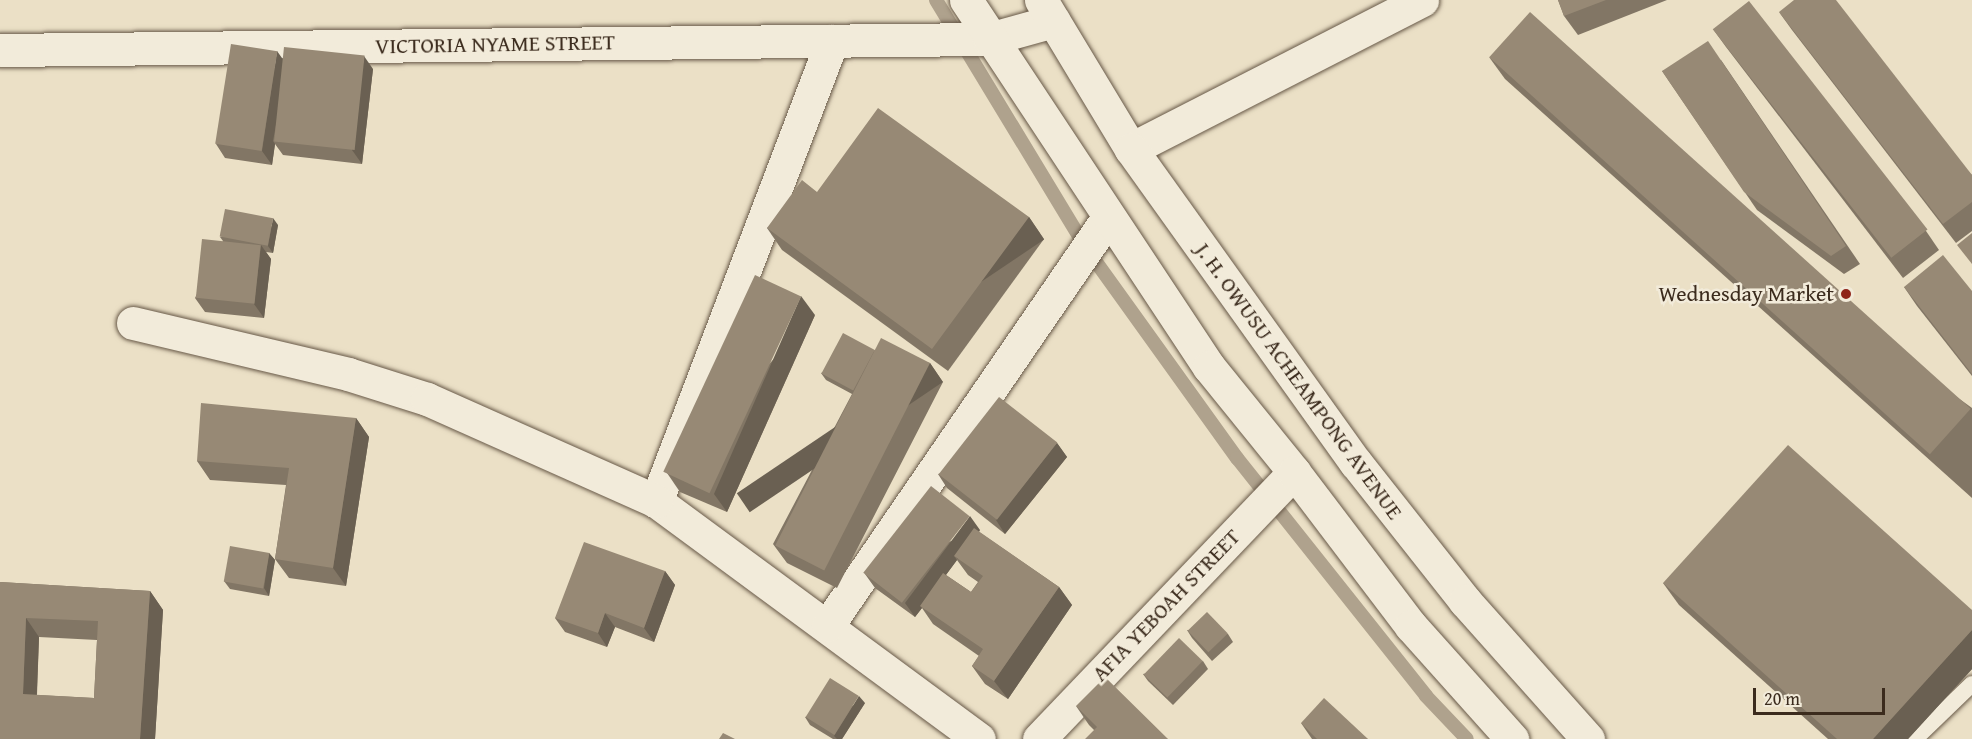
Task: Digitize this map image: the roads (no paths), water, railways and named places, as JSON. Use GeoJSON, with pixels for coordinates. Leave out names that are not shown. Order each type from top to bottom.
{"type":"FeatureCollection","features":[{"type":"Feature","properties":{"kind":"street"},"geometry":{"type":"LineString","coordinates":[[966,0],[989,39],[1209,367],[1294,472],[1411,626],[1512,739]]}},
{"type":"Feature","properties":{"kind":"street"},"geometry":{"type":"LineString","coordinates":[[1131,149],[1422,0]]}},
{"type":"Feature","properties":{"kind":"street","name":"VICTORIA NYAME STREET"},"geometry":{"type":"LineString","coordinates":[[0,50],[989,39],[1047,11]]}},
{"type":"Feature","properties":{"kind":"street","name":"J. H. OWUSU ACHEAMPONG AVENUE"},"geometry":{"type":"LineString","coordinates":[[1047,11],[1131,149],[1356,463],[1465,601],[1588,739]]}},
{"type":"Feature","properties":{"kind":"street"},"geometry":{"type":"LineString","coordinates":[[656,501],[832,41]]}},
{"type":"Feature","properties":{"kind":"street"},"geometry":{"type":"LineString","coordinates":[[828,626],[1108,217]]}},
{"type":"Feature","properties":{"kind":"street"},"geometry":{"type":"LineString","coordinates":[[133,323],[348,374],[427,399],[656,501],[979,739]]}},
{"type":"Feature","properties":{"kind":"street","name":"AFIA YEBOAH STREET"},"geometry":{"type":"LineString","coordinates":[[1039,739],[1294,472]]}},
{"type":"Feature","properties":{"kind":"lane"},"geometry":{"type":"LineString","coordinates":[[1915,739],[1972,684]]}},
{"type":"Feature","properties":{"kind":"waterway"},"geometry":{"type":"LineString","coordinates":[[936,0],[1086,248],[1237,458],[1426,696],[1467,739]]}},
{"type":"Feature","properties":{"kind":"place","name":"Wednesday Market"},"geometry":{"type":"Point","coordinates":[1846,294]}}]}
